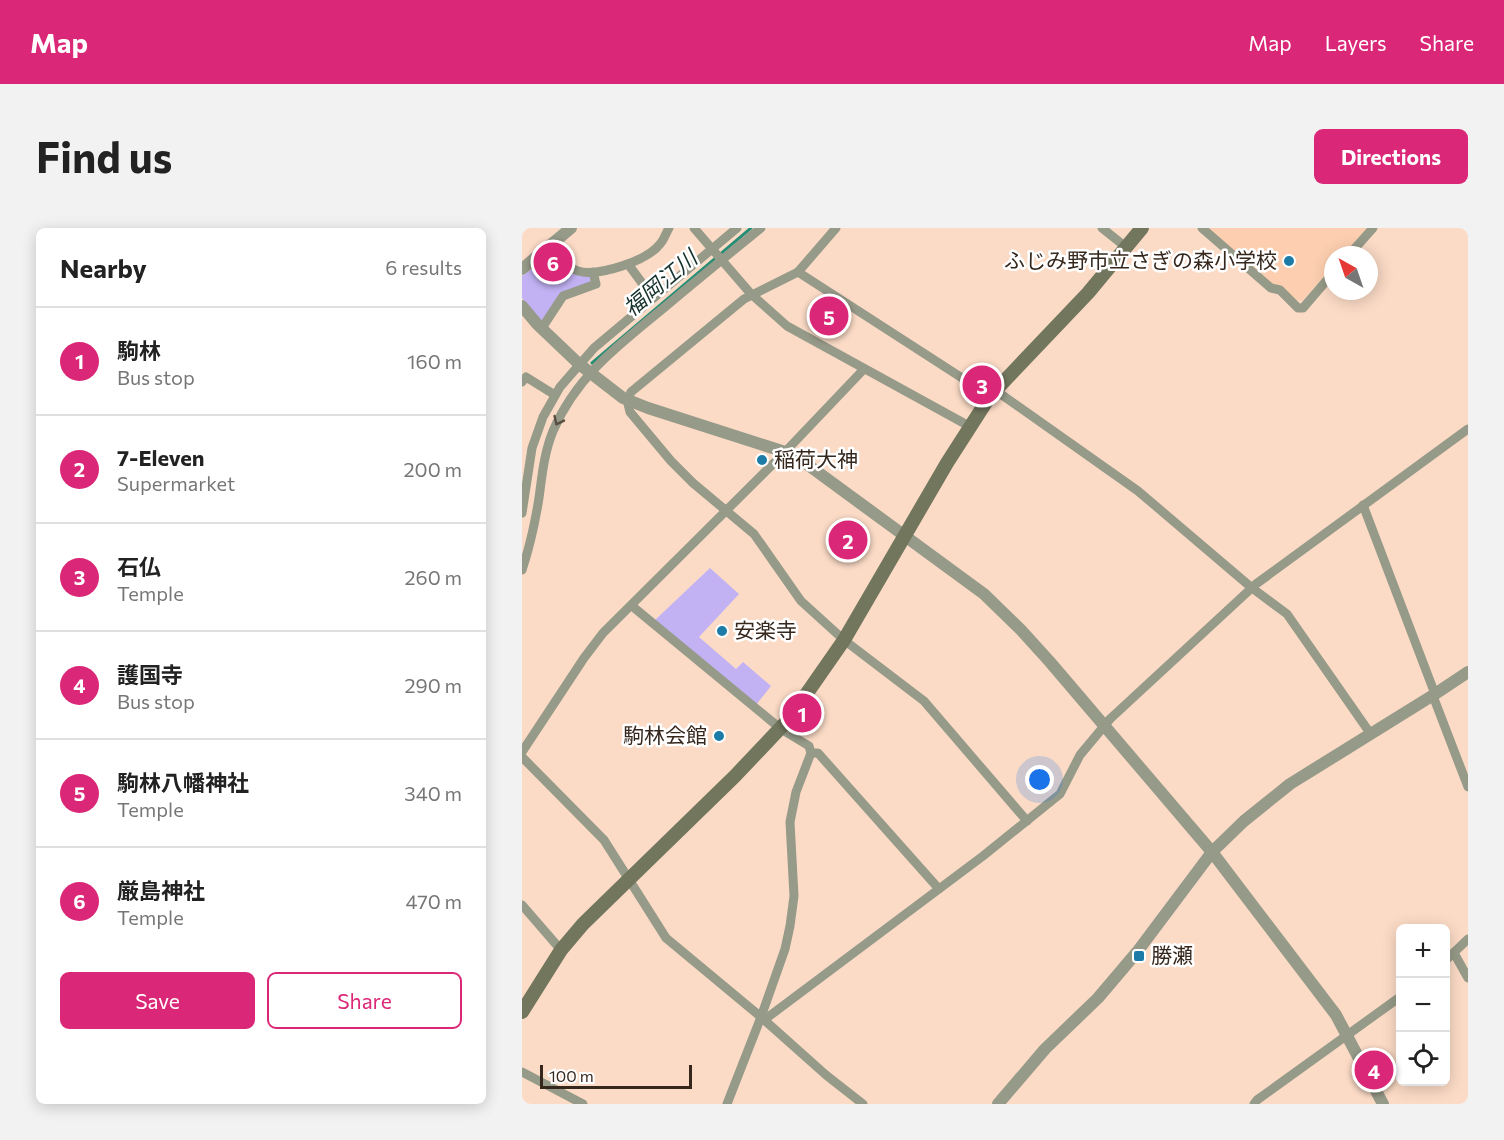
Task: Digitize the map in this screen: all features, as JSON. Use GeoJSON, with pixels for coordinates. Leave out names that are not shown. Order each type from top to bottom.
{"type":"FeatureCollection","features":[{"type":"Feature","properties":{"kind":"main road"},"geometry":{"type":"LineString","coordinates":[[522,1012],[561,950],[583,924],[781,729],[844,640],[969,426],[992,393],[1066,318],[1142,228]]}},
{"type":"Feature","properties":{"kind":"street"},"geometry":{"type":"LineString","coordinates":[[522,269],[571,228]]}},
{"type":"Feature","properties":{"kind":"street"},"geometry":{"type":"LineString","coordinates":[[550,247],[568,267],[579,272],[618,268],[655,250],[669,228]]}},
{"type":"Feature","properties":{"kind":"street"},"geometry":{"type":"LineString","coordinates":[[694,228],[751,294],[787,326],[969,426]]}},
{"type":"Feature","properties":{"kind":"street"},"geometry":{"type":"LineString","coordinates":[[522,513],[523,491],[532,448],[543,417],[555,395],[594,348],[737,228]]}},
{"type":"Feature","properties":{"kind":"street"},"geometry":{"type":"LineString","coordinates":[[522,570],[533,532],[546,453],[552,432],[564,408],[590,372],[605,357],[761,228]]}},
{"type":"Feature","properties":{"kind":"street"},"geometry":{"type":"LineString","coordinates":[[836,228],[798,272],[751,294],[631,392],[627,400],[630,412],[693,483],[754,534],[801,601],[844,640],[924,701],[1027,822]]}},
{"type":"Feature","properties":{"kind":"street"},"geometry":{"type":"LineString","coordinates":[[1102,228],[1127,248]]}},
{"type":"Feature","properties":{"kind":"street"},"geometry":{"type":"LineString","coordinates":[[1202,228],[1271,288],[1280,290],[1298,308],[1303,308],[1324,284]]}},
{"type":"Feature","properties":{"kind":"street"},"geometry":{"type":"LineString","coordinates":[[1357,246],[1373,228]]}},
{"type":"Feature","properties":{"kind":"street"},"geometry":{"type":"LineString","coordinates":[[628,264],[653,298]]}},
{"type":"Feature","properties":{"kind":"street"},"geometry":{"type":"LineString","coordinates":[[542,328],[563,296],[596,284],[592,272]]}},
{"type":"Feature","properties":{"kind":"street"},"geometry":{"type":"LineString","coordinates":[[798,272],[992,393],[1138,491],[1252,588],[1287,614],[1370,733]]}},
{"type":"Feature","properties":{"kind":"street"},"geometry":{"type":"LineString","coordinates":[[522,306],[579,364],[627,400],[784,452],[819,472],[984,594],[1004,612],[1212,852],[1323,996],[1348,1035],[1383,1104]]}},
{"type":"Feature","properties":{"kind":"street"},"geometry":{"type":"LineString","coordinates":[[522,752],[603,633],[864,369]]}},
{"type":"Feature","properties":{"kind":"street"},"geometry":{"type":"LineString","coordinates":[[522,382],[526,377],[555,395]]}},
{"type":"Feature","properties":{"kind":"street"},"geometry":{"type":"LineString","coordinates":[[762,1018],[1027,822],[1060,794],[1080,755],[1131,698],[1252,588],[1468,429]]}},
{"type":"Feature","properties":{"kind":"street"},"geometry":{"type":"LineString","coordinates":[[1363,505],[1468,788]]}},
{"type":"Feature","properties":{"kind":"street"},"geometry":{"type":"LineString","coordinates":[[632,606],[781,729],[809,746],[811,753],[796,792],[790,822],[794,896],[785,949],[762,1018],[728,1104]]}},
{"type":"Feature","properties":{"kind":"street"},"geometry":{"type":"LineString","coordinates":[[998,1104],[1045,1049],[1098,998],[1137,952],[1212,852],[1272,796],[1468,672]]}},
{"type":"Feature","properties":{"kind":"street"},"geometry":{"type":"LineString","coordinates":[[811,753],[818,753],[939,889]]}},
{"type":"Feature","properties":{"kind":"street"},"geometry":{"type":"LineString","coordinates":[[522,757],[604,840],[666,938],[762,1018],[851,1101],[863,1104]]}},
{"type":"Feature","properties":{"kind":"street"},"geometry":{"type":"LineString","coordinates":[[522,905],[561,950]]}},
{"type":"Feature","properties":{"kind":"street"},"geometry":{"type":"LineString","coordinates":[[1450,956],[1468,939]]}},
{"type":"Feature","properties":{"kind":"street"},"geometry":{"type":"LineString","coordinates":[[1454,953],[1468,978]]}},
{"type":"Feature","properties":{"kind":"street"},"geometry":{"type":"LineString","coordinates":[[1254,1104],[1266,1093],[1396,1001]]}},
{"type":"Feature","properties":{"kind":"street"},"geometry":{"type":"LineString","coordinates":[[522,1072],[583,1104]]}},
{"type":"Feature","properties":{"kind":"shaded area","name":"ふじみ野市立さぎの森小学校"},"geometry":{"type":"Polygon","coordinates":[[[1208,228],[1367,228],[1351,246],[1324,246],[1324,276],[1302,301],[1296,300],[1272,285],[1208,228]]]}},
{"type":"Feature","properties":{"kind":"shaded area"},"geometry":{"type":"Polygon","coordinates":[[[553,254],[590,275],[592,279],[590,283],[561,294],[544,321],[540,321],[522,298],[522,276],[553,254]]]}},
{"type":"Feature","properties":{"kind":"shaded area"},"geometry":{"type":"Polygon","coordinates":[[[710,568],[739,594],[699,637],[736,669],[743,662],[771,686],[756,705],[654,621],[710,568]]]}},
{"type":"Feature","properties":{"kind":"waterway","name":"福岡江川"},"geometry":{"type":"LineString","coordinates":[[592,363],[751,228]]}},
{"type":"Feature","properties":{"kind":"place","name":"ふじみ野市立さぎの森小学校"},"geometry":{"type":"Point","coordinates":[1289,261]}},
{"type":"Feature","properties":{"kind":"place","name":"厳島神社"},"geometry":{"type":"Point","coordinates":[553,262]}},
{"type":"Feature","properties":{"kind":"place","name":"駒林八幡神社"},"geometry":{"type":"Point","coordinates":[829,316]}},
{"type":"Feature","properties":{"kind":"place","name":"石仏"},"geometry":{"type":"Point","coordinates":[982,385]}},
{"type":"Feature","properties":{"kind":"place","name":"稲荷大神"},"geometry":{"type":"Point","coordinates":[762,460]}},
{"type":"Feature","properties":{"kind":"place","name":"7-Eleven"},"geometry":{"type":"Point","coordinates":[848,540]}},
{"type":"Feature","properties":{"kind":"place","name":"安楽寺"},"geometry":{"type":"Point","coordinates":[722,631]}},
{"type":"Feature","properties":{"kind":"place","name":"駒林"},"geometry":{"type":"Point","coordinates":[802,713]}},
{"type":"Feature","properties":{"kind":"place","name":"駒林会館"},"geometry":{"type":"Point","coordinates":[719,736]}},
{"type":"Feature","properties":{"kind":"place","name":"勝瀬"},"geometry":{"type":"Point","coordinates":[1139,956]}},
{"type":"Feature","properties":{"kind":"place","name":"護国寺"},"geometry":{"type":"Point","coordinates":[1374,1070]}}]}
